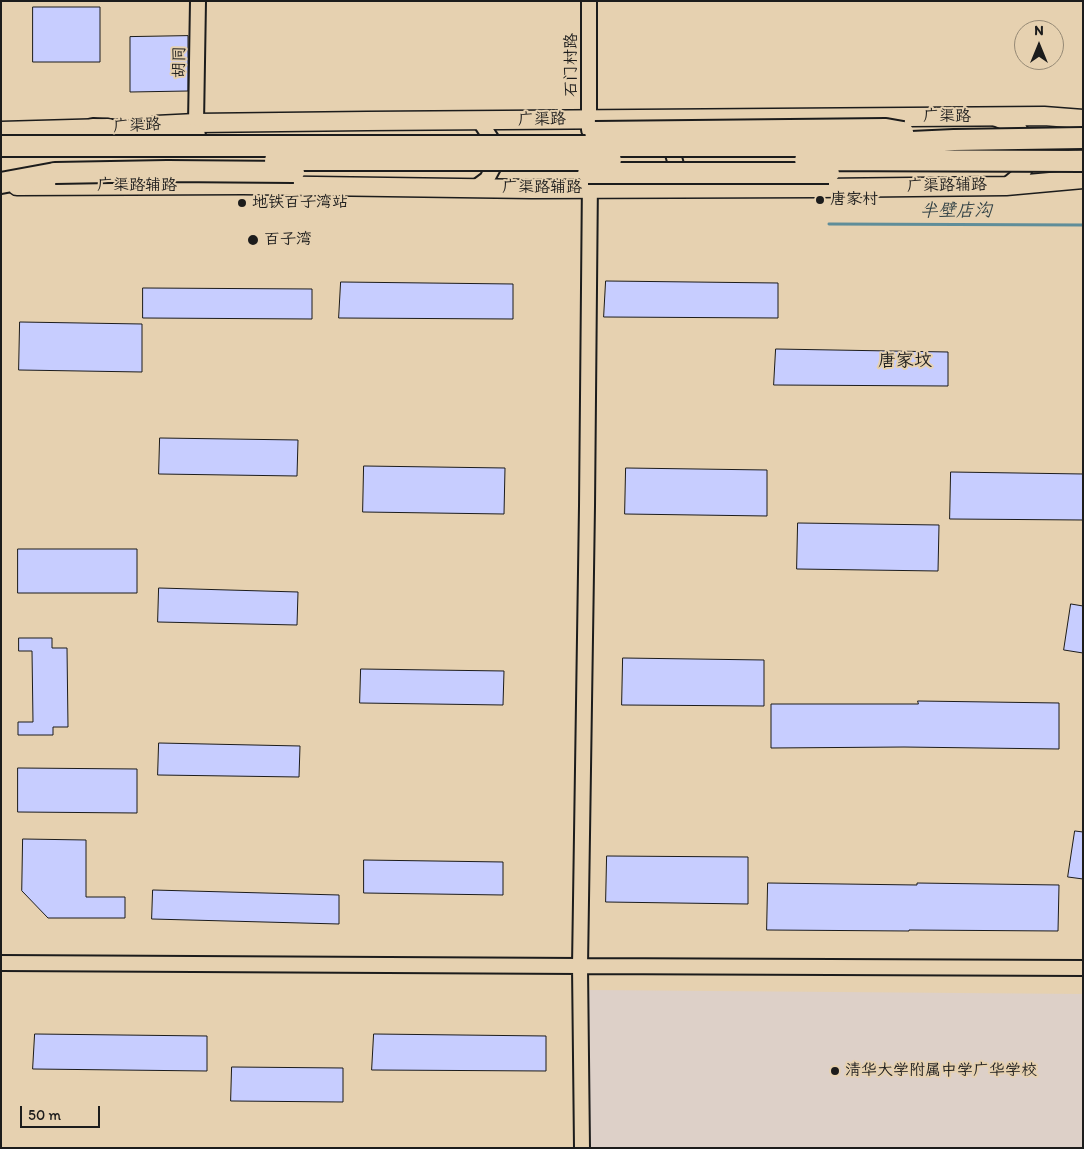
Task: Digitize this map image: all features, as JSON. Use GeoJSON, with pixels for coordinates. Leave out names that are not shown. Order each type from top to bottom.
{"type":"FeatureCollection","features":[{"type":"Feature","properties":{"kind":"highway"},"geometry":{"type":"LineString","coordinates":[[93,129],[886,129],[954,140]]}},
{"type":"Feature","properties":{"kind":"highway","name":"广渠路"},"geometry":{"type":"LineString","coordinates":[[1,146],[826,146],[954,140],[1083,138]]}},
{"type":"Feature","properties":{"kind":"highway","name":"广渠路"},"geometry":{"type":"LineString","coordinates":[[1,159],[1083,161]]}},
{"type":"Feature","properties":{"kind":"highway"},"geometry":{"type":"LineString","coordinates":[[1,184],[55,173],[167,171],[885,173],[975,160]]}},
{"type":"Feature","properties":{"kind":"main road","name":"广渠路"},"geometry":{"type":"LineString","coordinates":[[196,129],[367,121],[991,116],[1044,116],[1083,119]]}},
{"type":"Feature","properties":{"kind":"main road","name":"广渠路"},"geometry":{"type":"LineString","coordinates":[[1,130],[93,129]]}},
{"type":"Feature","properties":{"kind":"main road","name":"广渠路辅路"},"geometry":{"type":"LineString","coordinates":[[1,184],[475,188],[820,188],[1006,186],[1083,179]]}},
{"type":"Feature","properties":{"kind":"street","name":"胡同"},"geometry":{"type":"LineString","coordinates":[[196,129],[198,1]]}},
{"type":"Feature","properties":{"kind":"street","name":"石门村路"},"geometry":{"type":"LineString","coordinates":[[582,1148],[580,966],[587,487],[590,1]]}},
{"type":"Feature","properties":{"kind":"street"},"geometry":{"type":"LineString","coordinates":[[991,116],[1019,128],[1030,149],[1024,171],[1006,186]]}},
{"type":"Feature","properties":{"kind":"street"},"geometry":{"type":"LineString","coordinates":[[698,119],[682,138],[673,154],[677,168],[690,182],[699,188]]}},
{"type":"Feature","properties":{"kind":"street"},"geometry":{"type":"LineString","coordinates":[[475,188],[487,179],[494,166],[495,155],[492,140],[479,120]]}},
{"type":"Feature","properties":{"kind":"street"},"geometry":{"type":"LineString","coordinates":[[1,963],[1083,968]]}},
{"type":"Feature","properties":{"kind":"shaded area","name":"清华大学附属中学广华学校"},"geometry":{"type":"Polygon","coordinates":[[[589,990],[1083,994],[1083,1148],[587,1148],[589,990]]]}},
{"type":"Feature","properties":{"kind":"building"},"geometry":{"type":"Polygon","coordinates":[[[33,7],[100,7],[100,62],[33,62],[33,7]]]}},
{"type":"Feature","properties":{"kind":"building"},"geometry":{"type":"Polygon","coordinates":[[[188,36],[188,91],[130,92],[130,37],[188,36]]]}},
{"type":"Feature","properties":{"kind":"building"},"geometry":{"type":"Polygon","coordinates":[[[606,281],[778,283],[778,318],[604,317],[606,281]]]}},
{"type":"Feature","properties":{"kind":"building"},"geometry":{"type":"Polygon","coordinates":[[[341,282],[513,284],[513,319],[339,318],[341,282]]]}},
{"type":"Feature","properties":{"kind":"building"},"geometry":{"type":"Polygon","coordinates":[[[143,288],[312,289],[312,319],[143,318],[143,288]]]}},
{"type":"Feature","properties":{"kind":"building"},"geometry":{"type":"Polygon","coordinates":[[[20,322],[142,324],[142,372],[19,370],[20,322]]]}},
{"type":"Feature","properties":{"kind":"building"},"geometry":{"type":"Polygon","coordinates":[[[776,349],[948,352],[948,386],[774,385],[776,349]]]}},
{"type":"Feature","properties":{"kind":"building"},"geometry":{"type":"Polygon","coordinates":[[[160,438],[298,440],[297,476],[159,474],[160,438]]]}},
{"type":"Feature","properties":{"kind":"building"},"geometry":{"type":"Polygon","coordinates":[[[364,466],[505,468],[504,514],[363,512],[364,466]]]}},
{"type":"Feature","properties":{"kind":"building"},"geometry":{"type":"Polygon","coordinates":[[[626,468],[767,470],[767,516],[625,514],[626,468]]]}},
{"type":"Feature","properties":{"kind":"building"},"geometry":{"type":"Polygon","coordinates":[[[951,472],[1083,474],[1083,520],[950,519],[951,472]]]}},
{"type":"Feature","properties":{"kind":"building"},"geometry":{"type":"Polygon","coordinates":[[[798,523],[939,525],[938,571],[797,569],[798,523]]]}},
{"type":"Feature","properties":{"kind":"building"},"geometry":{"type":"Polygon","coordinates":[[[18,549],[137,549],[137,593],[18,593],[18,549]]]}},
{"type":"Feature","properties":{"kind":"building"},"geometry":{"type":"Polygon","coordinates":[[[159,588],[298,592],[297,625],[158,622],[159,588]]]}},
{"type":"Feature","properties":{"kind":"building"},"geometry":{"type":"Polygon","coordinates":[[[1071,604],[1083,606],[1083,653],[1064,650],[1071,604]]]}},
{"type":"Feature","properties":{"kind":"building"},"geometry":{"type":"Polygon","coordinates":[[[19,638],[52,638],[52,648],[67,648],[68,727],[53,727],[53,735],[18,735],[18,722],[33,722],[32,651],[19,651],[19,638]]]}},
{"type":"Feature","properties":{"kind":"building"},"geometry":{"type":"Polygon","coordinates":[[[623,658],[764,660],[764,706],[622,705],[623,658]]]}},
{"type":"Feature","properties":{"kind":"building"},"geometry":{"type":"Polygon","coordinates":[[[361,669],[504,671],[503,705],[360,703],[361,669]]]}},
{"type":"Feature","properties":{"kind":"building"},"geometry":{"type":"Polygon","coordinates":[[[918,701],[1059,703],[1059,749],[771,748],[771,704],[918,704],[918,701]]]}},
{"type":"Feature","properties":{"kind":"building"},"geometry":{"type":"Polygon","coordinates":[[[159,743],[300,746],[299,777],[158,775],[159,743]]]}},
{"type":"Feature","properties":{"kind":"building"},"geometry":{"type":"Polygon","coordinates":[[[18,768],[137,769],[137,813],[18,812],[18,768]]]}},
{"type":"Feature","properties":{"kind":"building"},"geometry":{"type":"Polygon","coordinates":[[[1075,831],[1083,832],[1083,879],[1068,877],[1075,831]]]}},
{"type":"Feature","properties":{"kind":"building"},"geometry":{"type":"Polygon","coordinates":[[[23,839],[86,840],[86,897],[125,897],[125,918],[48,918],[22,891],[23,839]]]}},
{"type":"Feature","properties":{"kind":"building"},"geometry":{"type":"Polygon","coordinates":[[[607,856],[748,857],[748,904],[606,902],[607,856]]]}},
{"type":"Feature","properties":{"kind":"building"},"geometry":{"type":"Polygon","coordinates":[[[364,860],[503,862],[503,895],[364,893],[364,860]]]}},
{"type":"Feature","properties":{"kind":"building"},"geometry":{"type":"Polygon","coordinates":[[[768,883],[1059,885],[1058,931],[767,930],[768,883]]]}},
{"type":"Feature","properties":{"kind":"building"},"geometry":{"type":"Polygon","coordinates":[[[153,890],[339,895],[339,924],[152,919],[153,890]]]}},
{"type":"Feature","properties":{"kind":"building"},"geometry":{"type":"Polygon","coordinates":[[[35,1034],[207,1036],[207,1071],[33,1069],[35,1034]]]}},
{"type":"Feature","properties":{"kind":"building"},"geometry":{"type":"Polygon","coordinates":[[[374,1034],[546,1036],[546,1071],[372,1070],[374,1034]]]}},
{"type":"Feature","properties":{"kind":"building"},"geometry":{"type":"Polygon","coordinates":[[[232,1067],[343,1068],[343,1102],[231,1101],[232,1067]]]}},
{"type":"Feature","properties":{"kind":"waterway","name":"半壁店沟"},"geometry":{"type":"LineString","coordinates":[[829,224],[1083,225]]}},
{"type":"Feature","properties":{"kind":"place","name":"唐家村"},"geometry":{"type":"Point","coordinates":[820,200]}},
{"type":"Feature","properties":{"kind":"place","name":"地铁百子湾站"},"geometry":{"type":"Point","coordinates":[242,203]}},
{"type":"Feature","properties":{"kind":"place","name":"百子湾"},"geometry":{"type":"Point","coordinates":[253,240]}},
{"type":"Feature","properties":{"kind":"place","name":"清华大学附属中学广华学校"},"geometry":{"type":"Point","coordinates":[835,1071]}},
{"type":"Feature","properties":{"kind":"district","name":"唐家坟"},"geometry":{"type":"Point","coordinates":[905,361]}}]}
